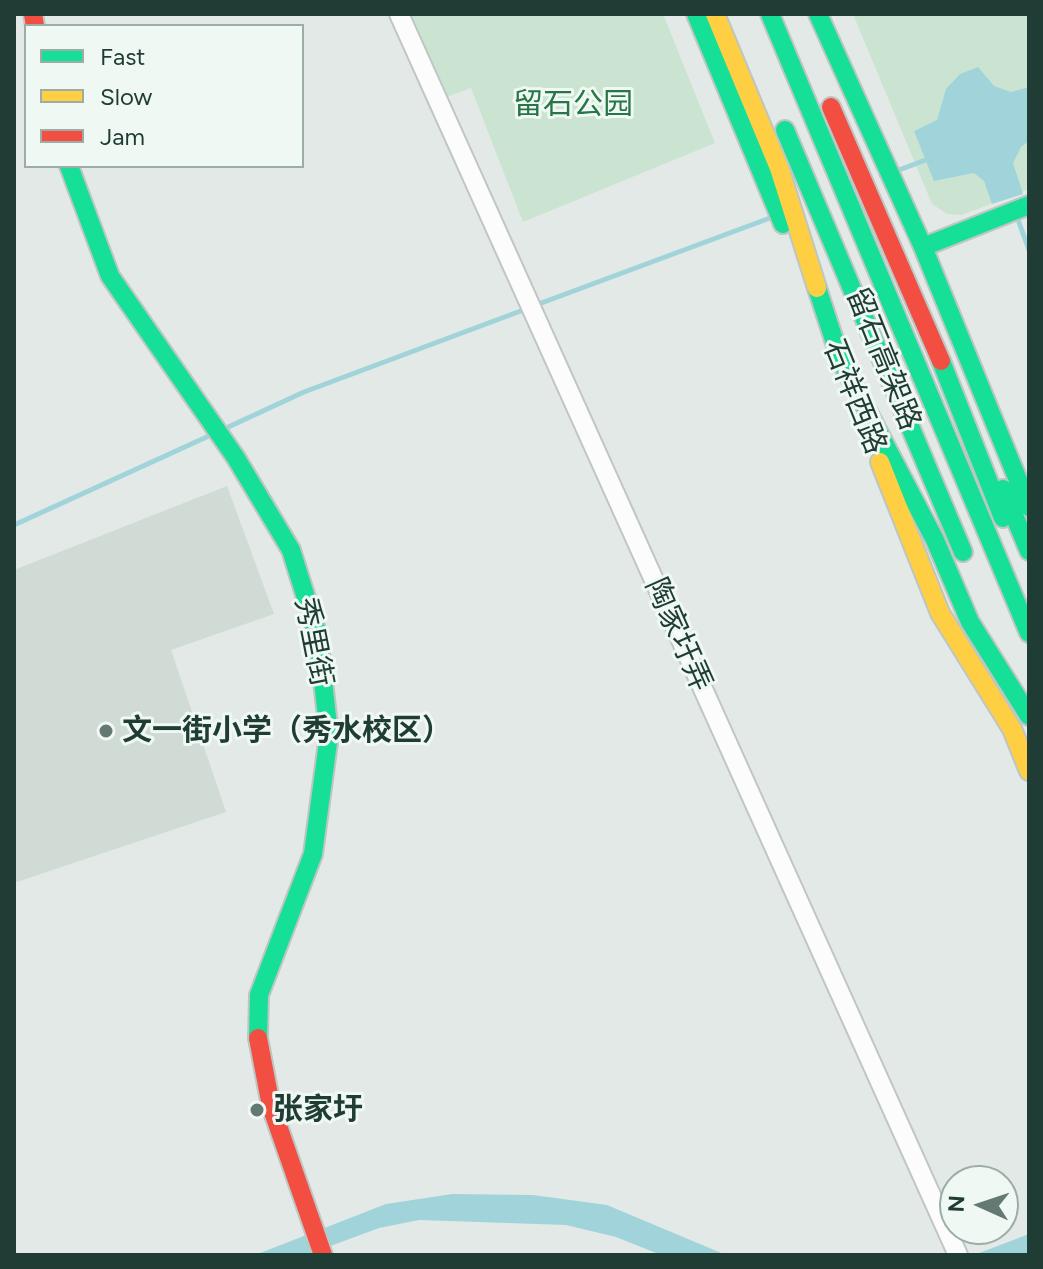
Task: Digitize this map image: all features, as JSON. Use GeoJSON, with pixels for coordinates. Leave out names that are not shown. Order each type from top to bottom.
{"type":"FeatureCollection","features":[{"type":"Feature","properties":{"kind":"main road"},"geometry":{"type":"LineString","coordinates":[[696,14],[774,181]]}},
{"type":"Feature","properties":{"kind":"main road"},"geometry":{"type":"LineString","coordinates":[[715,14],[841,361],[935,540],[970,622],[1029,716]]}},
{"type":"Feature","properties":{"kind":"main road"},"geometry":{"type":"LineString","coordinates":[[734,14],[766,87]]}},
{"type":"Feature","properties":{"kind":"main road","name":"留石高架路"},"geometry":{"type":"LineString","coordinates":[[770,14],[1029,633]]}},
{"type":"Feature","properties":{"kind":"main road"},"geometry":{"type":"LineString","coordinates":[[816,14],[862,147],[871,192],[973,440],[1029,588]]}},
{"type":"Feature","properties":{"kind":"main road"},"geometry":{"type":"LineString","coordinates":[[822,85],[862,147],[893,182],[1029,507]]}},
{"type":"Feature","properties":{"kind":"main road","name":"留石高架路"},"geometry":{"type":"LineString","coordinates":[[782,124],[822,212],[968,564]]}},
{"type":"Feature","properties":{"kind":"main road","name":"秀里街"},"geometry":{"type":"LineString","coordinates":[[70,168],[110,276],[191,392],[291,550],[318,636],[329,735],[313,854],[264,983],[259,1008],[258,1048],[271,1106],[309,1224],[323,1255]]}},
{"type":"Feature","properties":{"kind":"main road"},"geometry":{"type":"LineString","coordinates":[[926,255],[1027,211]]}},
{"type":"Feature","properties":{"kind":"main road","name":"石祥西路"},"geometry":{"type":"LineString","coordinates":[[841,361],[940,613],[1012,729],[1029,771]]}},
{"type":"Feature","properties":{"kind":"main road"},"geometry":{"type":"LineString","coordinates":[[973,440],[1001,484],[1029,551]]}},
{"type":"Feature","properties":{"kind":"main road"},"geometry":{"type":"LineString","coordinates":[[992,621],[1029,706]]}},
{"type":"Feature","properties":{"kind":"street","name":"陶家圩弄"},"geometry":{"type":"LineString","coordinates":[[399,14],[955,1248]]}},
{"type":"Feature","properties":{"kind":"shaded area","name":"文一街小学（秀水校区）"},"geometry":{"type":"Polygon","coordinates":[[[227,486],[274,614],[171,650],[226,812],[14,883],[14,570],[227,486]]]}},
{"type":"Feature","properties":{"kind":"green space","name":"留石公园"},"geometry":{"type":"Polygon","coordinates":[[[399,14],[663,14],[715,143],[523,222],[471,88],[439,100],[399,14]]]}},
{"type":"Feature","properties":{"kind":"green space"},"geometry":{"type":"Polygon","coordinates":[[[853,14],[1029,14],[1029,189],[962,215],[947,214],[932,204],[853,14]]]}},
{"type":"Feature","properties":{"kind":"water"},"geometry":{"type":"Polygon","coordinates":[[[978,67],[994,86],[1011,92],[1029,87],[1029,141],[1021,147],[1013,163],[1023,194],[992,204],[984,181],[974,173],[934,181],[914,131],[937,120],[946,89],[960,74],[978,67]]]}},
{"type":"Feature","properties":{"kind":"water"},"geometry":{"type":"Polygon","coordinates":[[[452,1194],[533,1195],[607,1205],[726,1255],[661,1255],[616,1237],[566,1225],[419,1220],[379,1228],[306,1255],[255,1255],[386,1204],[452,1194]]]}},
{"type":"Feature","properties":{"kind":"water"},"geometry":{"type":"Polygon","coordinates":[[[1029,1234],[1029,1255],[974,1255],[1000,1245],[1019,1245],[1019,1238],[1029,1234]]]}},
{"type":"Feature","properties":{"kind":"waterway"},"geometry":{"type":"LineString","coordinates":[[899,170],[931,158]]}},
{"type":"Feature","properties":{"kind":"waterway"},"geometry":{"type":"LineString","coordinates":[[1017,217],[1029,250]]}},
{"type":"Feature","properties":{"kind":"waterway"},"geometry":{"type":"LineString","coordinates":[[536,305],[770,218]]}},
{"type":"Feature","properties":{"kind":"waterway"},"geometry":{"type":"LineString","coordinates":[[224,429],[304,392],[526,309]]}},
{"type":"Feature","properties":{"kind":"waterway"},"geometry":{"type":"LineString","coordinates":[[14,525],[211,435]]}},
{"type":"Feature","properties":{"kind":"traffic: fast"},"geometry":{"type":"LineString","coordinates":[[696,14],[783,224]]}},
{"type":"Feature","properties":{"kind":"traffic: fast"},"geometry":{"type":"LineString","coordinates":[[770,14],[1029,633]]}},
{"type":"Feature","properties":{"kind":"traffic: fast"},"geometry":{"type":"LineString","coordinates":[[818,14],[923,247],[1029,507]]}},
{"type":"Feature","properties":{"kind":"traffic: fast"},"geometry":{"type":"LineString","coordinates":[[785,130],[963,552]]}},
{"type":"Feature","properties":{"kind":"traffic: fast"},"geometry":{"type":"LineString","coordinates":[[70,168],[110,276],[236,458],[291,550],[318,636],[329,735],[313,854],[259,995],[258,1038]]}},
{"type":"Feature","properties":{"kind":"traffic: fast"},"geometry":{"type":"LineString","coordinates":[[923,247],[1029,205]]}},
{"type":"Feature","properties":{"kind":"traffic: fast"},"geometry":{"type":"LineString","coordinates":[[817,288],[841,361],[935,540],[970,622],[1029,716]]}},
{"type":"Feature","properties":{"kind":"traffic: fast"},"geometry":{"type":"LineString","coordinates":[[941,361],[1003,518]]}},
{"type":"Feature","properties":{"kind":"traffic: fast"},"geometry":{"type":"LineString","coordinates":[[1003,489],[1029,551]]}},
{"type":"Feature","properties":{"kind":"traffic: slow"},"geometry":{"type":"LineString","coordinates":[[715,14],[779,168],[817,288]]}},
{"type":"Feature","properties":{"kind":"traffic: slow"},"geometry":{"type":"LineString","coordinates":[[880,462],[940,613],[1012,729],[1029,771]]}},
{"type":"Feature","properties":{"kind":"traffic: jam"},"geometry":{"type":"LineString","coordinates":[[33,14],[35,24]]}},
{"type":"Feature","properties":{"kind":"traffic: jam"},"geometry":{"type":"LineString","coordinates":[[831,107],[941,361]]}},
{"type":"Feature","properties":{"kind":"traffic: jam"},"geometry":{"type":"LineString","coordinates":[[258,1038],[271,1106],[323,1255]]}},
{"type":"Feature","properties":{"kind":"place","name":"文一街小学（秀水校区）"},"geometry":{"type":"Point","coordinates":[106,731]}},
{"type":"Feature","properties":{"kind":"place","name":"张家圩"},"geometry":{"type":"Point","coordinates":[257,1110]}}]}
